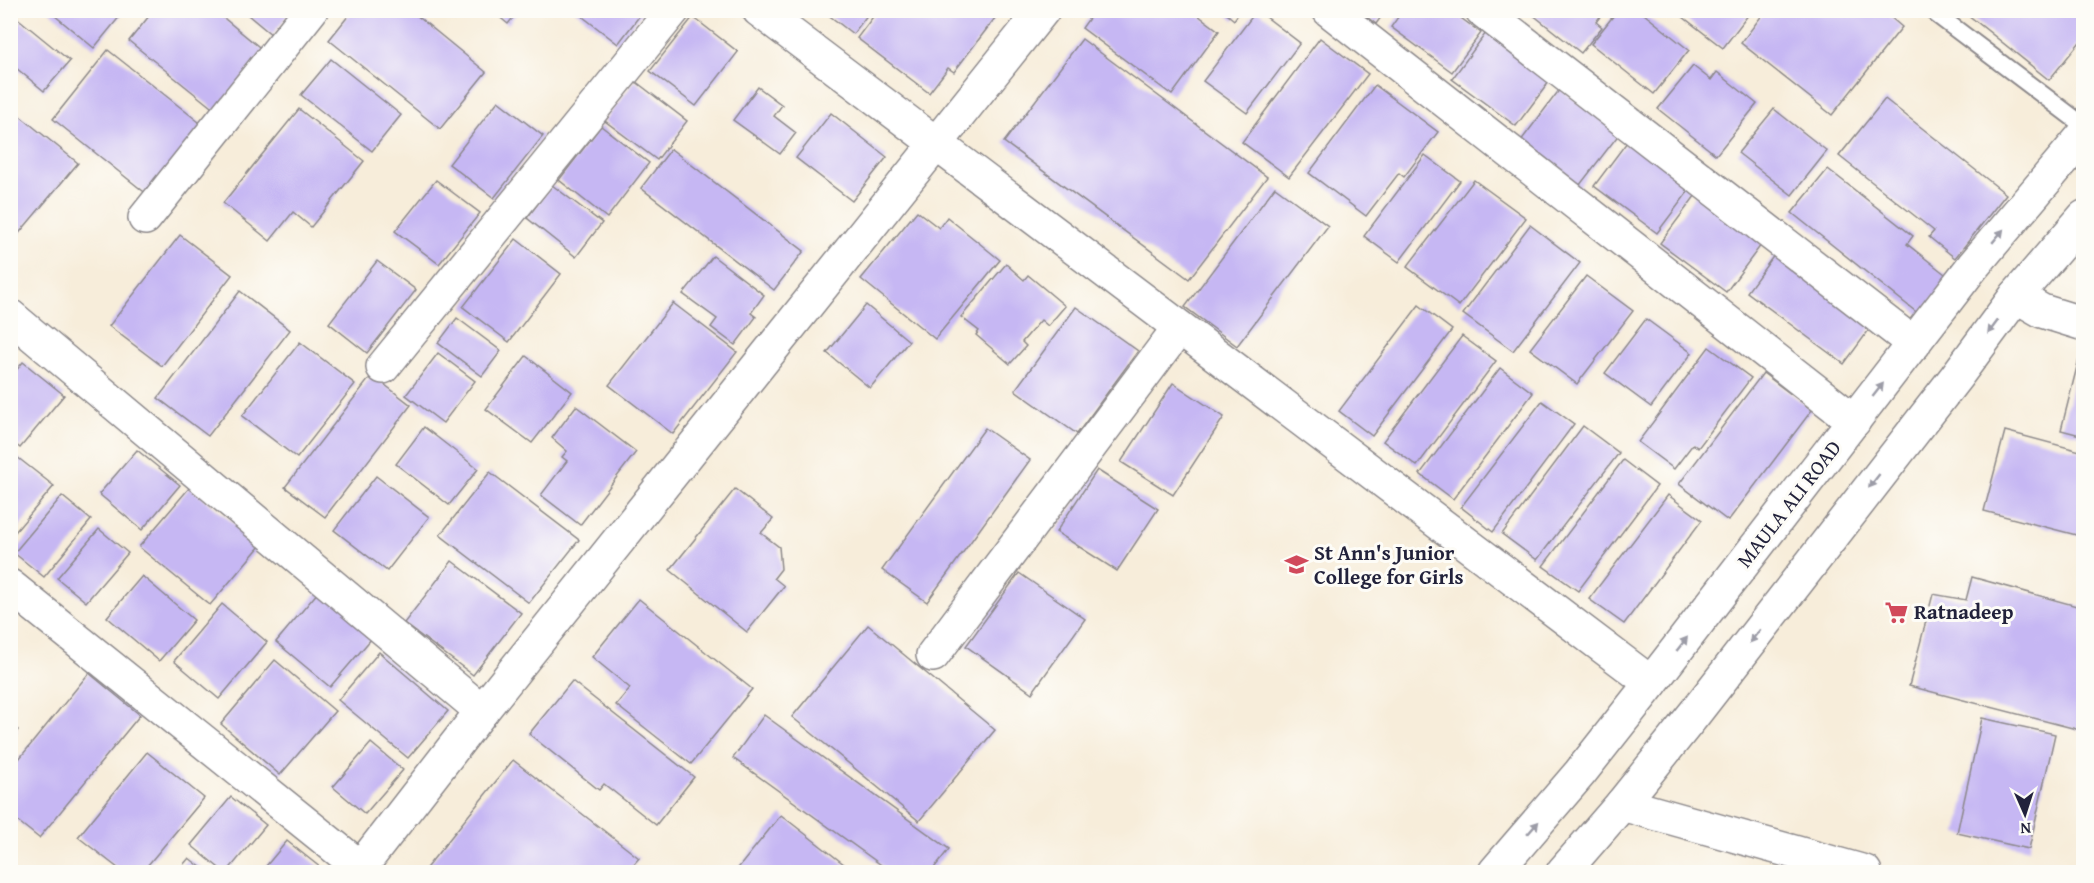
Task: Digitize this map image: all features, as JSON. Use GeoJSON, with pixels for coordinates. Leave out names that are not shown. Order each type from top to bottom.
{"type":"FeatureCollection","features":[{"type":"Feature","properties":{"kind":"street"},"geometry":{"type":"LineString","coordinates":[[145,218],[311,10]]}},
{"type":"Feature","properties":{"kind":"street"},"geometry":{"type":"LineString","coordinates":[[383,368],[673,10]]}},
{"type":"Feature","properties":{"kind":"street"},"geometry":{"type":"LineString","coordinates":[[759,10],[1652,683]]}},
{"type":"Feature","properties":{"kind":"street"},"geometry":{"type":"LineString","coordinates":[[10,586],[359,870],[482,711],[1043,10]]}},
{"type":"Feature","properties":{"kind":"street"},"geometry":{"type":"LineString","coordinates":[[1329,10],[1854,421]]}},
{"type":"Feature","properties":{"kind":"street"},"geometry":{"type":"LineString","coordinates":[[1482,10],[1914,344]]}},
{"type":"Feature","properties":{"kind":"street","name":"MAULA ALI ROAD"},"geometry":{"type":"LineString","coordinates":[[1495,873],[1580,773],[1652,683],[1973,266],[2084,135]]}},
{"type":"Feature","properties":{"kind":"street"},"geometry":{"type":"LineString","coordinates":[[1563,873],[1622,804],[1956,377],[2016,296],[2084,217]]}},
{"type":"Feature","properties":{"kind":"street"},"geometry":{"type":"LineString","coordinates":[[2016,296],[2042,311],[2084,324]]}},
{"type":"Feature","properties":{"kind":"street"},"geometry":{"type":"LineString","coordinates":[[10,316],[482,711]]}},
{"type":"Feature","properties":{"kind":"street"},"geometry":{"type":"LineString","coordinates":[[933,655],[1179,328]]}},
{"type":"Feature","properties":{"kind":"street"},"geometry":{"type":"LineString","coordinates":[[1622,804],[1865,873]]}},
{"type":"Feature","properties":{"kind":"lane"},"geometry":{"type":"LineString","coordinates":[[1936,14],[2084,126]]}},
{"type":"Feature","properties":{"kind":"building"},"geometry":{"type":"Polygon","coordinates":[[[48,10],[125,10],[94,48],[48,10]]]}},
{"type":"Feature","properties":{"kind":"building"},"geometry":{"type":"Polygon","coordinates":[[[154,10],[214,10],[264,51],[216,111],[129,41],[154,10]]]}},
{"type":"Feature","properties":{"kind":"building"},"geometry":{"type":"Polygon","coordinates":[[[242,10],[291,10],[272,35],[242,10]]]}},
{"type":"Feature","properties":{"kind":"building"},"geometry":{"type":"Polygon","coordinates":[[[353,10],[410,10],[486,72],[440,129],[329,40],[353,10]]]}},
{"type":"Feature","properties":{"kind":"building"},"geometry":{"type":"Polygon","coordinates":[[[491,10],[519,10],[508,24],[491,10]]]}},
{"type":"Feature","properties":{"kind":"building"},"geometry":{"type":"Polygon","coordinates":[[[574,10],[644,10],[618,44],[574,10]]]}},
{"type":"Feature","properties":{"kind":"building"},"geometry":{"type":"Polygon","coordinates":[[[822,10],[871,10],[853,34],[822,10]]]}},
{"type":"Feature","properties":{"kind":"building"},"geometry":{"type":"Polygon","coordinates":[[[878,10],[991,10],[989,13],[995,18],[954,72],[948,68],[929,93],[857,38],[878,10]]]}},
{"type":"Feature","properties":{"kind":"building"},"geometry":{"type":"Polygon","coordinates":[[[1095,10],[1191,10],[1219,31],[1172,95],[1082,28],[1095,10]]]}},
{"type":"Feature","properties":{"kind":"building"},"geometry":{"type":"Polygon","coordinates":[[[1222,10],[1241,10],[1234,20],[1222,10]]]}},
{"type":"Feature","properties":{"kind":"building"},"geometry":{"type":"Polygon","coordinates":[[[1257,10],[1300,43],[1247,113],[1203,81],[1257,10]]]}},
{"type":"Feature","properties":{"kind":"building"},"geometry":{"type":"Polygon","coordinates":[[[1358,10],[1386,10],[1376,24],[1358,10]]]}},
{"type":"Feature","properties":{"kind":"building"},"geometry":{"type":"Polygon","coordinates":[[[1403,10],[1450,10],[1481,33],[1452,72],[1391,27],[1403,10]]]}},
{"type":"Feature","properties":{"kind":"building"},"geometry":{"type":"Polygon","coordinates":[[[1527,10],[1605,10],[1596,22],[1602,27],[1581,53],[1527,10]]]}},
{"type":"Feature","properties":{"kind":"building"},"geometry":{"type":"Polygon","coordinates":[[[1618,10],[1639,10],[1689,50],[1654,94],[1591,44],[1618,10]]]}},
{"type":"Feature","properties":{"kind":"building"},"geometry":{"type":"Polygon","coordinates":[[[1680,10],[1752,10],[1723,48],[1678,13],[1680,10]]]}},
{"type":"Feature","properties":{"kind":"building"},"geometry":{"type":"Polygon","coordinates":[[[1766,10],[1882,10],[1902,27],[1832,115],[1741,43],[1766,10]]]}},
{"type":"Feature","properties":{"kind":"building"},"geometry":{"type":"Polygon","coordinates":[[[1962,10],[2084,10],[2084,37],[2049,80],[1962,10]]]}},
{"type":"Feature","properties":{"kind":"building"},"geometry":{"type":"Polygon","coordinates":[[[10,12],[70,61],[44,91],[10,63],[10,12]]]}},
{"type":"Feature","properties":{"kind":"building"},"geometry":{"type":"Polygon","coordinates":[[[693,17],[738,52],[696,106],[650,71],[693,17]]]}},
{"type":"Feature","properties":{"kind":"building"},"geometry":{"type":"Polygon","coordinates":[[[1491,26],[1552,78],[1516,126],[1452,79],[1491,26]]]}},
{"type":"Feature","properties":{"kind":"building"},"geometry":{"type":"Polygon","coordinates":[[[1320,38],[1368,74],[1289,177],[1242,142],[1320,38]]]}},
{"type":"Feature","properties":{"kind":"building"},"geometry":{"type":"Polygon","coordinates":[[[1082,39],[1267,177],[1189,279],[1004,142],[1082,39]]]}},
{"type":"Feature","properties":{"kind":"building"},"geometry":{"type":"Polygon","coordinates":[[[108,50],[204,126],[148,195],[53,119],[108,50]]]}},
{"type":"Feature","properties":{"kind":"building"},"geometry":{"type":"Polygon","coordinates":[[[331,59],[401,115],[372,151],[301,95],[331,59]]]}},
{"type":"Feature","properties":{"kind":"building"},"geometry":{"type":"Polygon","coordinates":[[[1693,66],[1711,80],[1717,72],[1757,104],[1716,155],[1658,109],[1693,66]]]}},
{"type":"Feature","properties":{"kind":"building"},"geometry":{"type":"Polygon","coordinates":[[[635,81],[687,121],[657,160],[605,121],[635,81]]]}},
{"type":"Feature","properties":{"kind":"building"},"geometry":{"type":"Polygon","coordinates":[[[1375,85],[1438,132],[1404,177],[1399,173],[1366,216],[1309,173],[1375,85]]]}},
{"type":"Feature","properties":{"kind":"building"},"geometry":{"type":"Polygon","coordinates":[[[758,87],[782,105],[774,116],[796,133],[780,154],[733,120],[758,87]]]}},
{"type":"Feature","properties":{"kind":"building"},"geometry":{"type":"Polygon","coordinates":[[[1560,89],[1620,133],[1576,190],[1517,146],[1560,89]]]}},
{"type":"Feature","properties":{"kind":"building"},"geometry":{"type":"Polygon","coordinates":[[[1885,99],[2006,194],[1955,258],[1929,237],[1934,231],[1839,156],[1885,99]]]}},
{"type":"Feature","properties":{"kind":"building"},"geometry":{"type":"Polygon","coordinates":[[[498,101],[543,136],[494,198],[449,164],[498,101]]]}},
{"type":"Feature","properties":{"kind":"building"},"geometry":{"type":"Polygon","coordinates":[[[10,108],[78,163],[10,244],[10,108]]]}},
{"type":"Feature","properties":{"kind":"building"},"geometry":{"type":"Polygon","coordinates":[[[299,109],[364,161],[311,227],[293,212],[270,241],[223,203],[299,109]]]}},
{"type":"Feature","properties":{"kind":"building"},"geometry":{"type":"Polygon","coordinates":[[[1774,109],[1827,151],[1792,195],[1738,153],[1774,109]]]}},
{"type":"Feature","properties":{"kind":"building"},"geometry":{"type":"Polygon","coordinates":[[[831,113],[887,157],[852,201],[796,158],[831,113]]]}},
{"type":"Feature","properties":{"kind":"building"},"geometry":{"type":"Polygon","coordinates":[[[601,126],[649,163],[607,218],[559,180],[601,126]]]}},
{"type":"Feature","properties":{"kind":"building"},"geometry":{"type":"Polygon","coordinates":[[[1630,138],[1694,184],[1657,233],[1594,186],[1630,138]]]}},
{"type":"Feature","properties":{"kind":"building"},"geometry":{"type":"Polygon","coordinates":[[[671,149],[804,251],[774,290],[641,188],[671,149]]]}},
{"type":"Feature","properties":{"kind":"building"},"geometry":{"type":"Polygon","coordinates":[[[1425,155],[1460,181],[1399,262],[1364,236],[1425,155]]]}},
{"type":"Feature","properties":{"kind":"building"},"geometry":{"type":"Polygon","coordinates":[[[1828,169],[1913,236],[1907,244],[1950,278],[1920,315],[1792,213],[1828,169]]]}},
{"type":"Feature","properties":{"kind":"building"},"geometry":{"type":"Polygon","coordinates":[[[436,180],[480,213],[439,264],[395,231],[436,180]]]}},
{"type":"Feature","properties":{"kind":"building"},"geometry":{"type":"Polygon","coordinates":[[[1474,180],[1526,218],[1459,306],[1407,267],[1474,180]]]}},
{"type":"Feature","properties":{"kind":"building"},"geometry":{"type":"Polygon","coordinates":[[[552,185],[602,223],[576,257],[527,218],[552,185]]]}},
{"type":"Feature","properties":{"kind":"building"},"geometry":{"type":"Polygon","coordinates":[[[1275,187],[1328,226],[1237,346],[1185,307],[1275,187]]]}},
{"type":"Feature","properties":{"kind":"building"},"geometry":{"type":"Polygon","coordinates":[[[1701,188],[1767,237],[1726,292],[1660,243],[1701,188]]]}},
{"type":"Feature","properties":{"kind":"building"},"geometry":{"type":"Polygon","coordinates":[[[917,211],[939,228],[947,217],[1000,260],[935,339],[861,279],[917,211]]]}},
{"type":"Feature","properties":{"kind":"building"},"geometry":{"type":"Polygon","coordinates":[[[1530,225],[1580,263],[1513,351],[1463,314],[1530,225]]]}},
{"type":"Feature","properties":{"kind":"building"},"geometry":{"type":"Polygon","coordinates":[[[180,235],[232,275],[162,366],[109,326],[180,235]]]}},
{"type":"Feature","properties":{"kind":"building"},"geometry":{"type":"Polygon","coordinates":[[[516,239],[561,274],[509,342],[463,307],[516,239]]]}},
{"type":"Feature","properties":{"kind":"building"},"geometry":{"type":"Polygon","coordinates":[[[1780,247],[1877,319],[1844,364],[1747,292],[1780,247]]]}},
{"type":"Feature","properties":{"kind":"building"},"geometry":{"type":"Polygon","coordinates":[[[713,256],[764,295],[751,313],[756,317],[735,345],[711,327],[717,319],[683,294],[713,256]]]}},
{"type":"Feature","properties":{"kind":"building"},"geometry":{"type":"Polygon","coordinates":[[[377,261],[416,290],[367,353],[329,323],[377,261]]]}},
{"type":"Feature","properties":{"kind":"building"},"geometry":{"type":"Polygon","coordinates":[[[1006,264],[1024,280],[1028,275],[1065,306],[1048,326],[1041,320],[1022,342],[1026,346],[1010,364],[976,335],[979,331],[961,317],[1006,264]]]}},
{"type":"Feature","properties":{"kind":"building"},"geometry":{"type":"Polygon","coordinates":[[[1586,276],[1633,311],[1577,384],[1530,349],[1586,276]]]}},
{"type":"Feature","properties":{"kind":"building"},"geometry":{"type":"Polygon","coordinates":[[[240,291],[290,330],[208,436],[158,398],[240,291]]]}},
{"type":"Feature","properties":{"kind":"building"},"geometry":{"type":"Polygon","coordinates":[[[673,303],[737,352],[673,434],[609,385],[673,303]]]}},
{"type":"Feature","properties":{"kind":"building"},"geometry":{"type":"Polygon","coordinates":[[[866,305],[909,341],[870,388],[827,353],[866,305]]]}},
{"type":"Feature","properties":{"kind":"building"},"geometry":{"type":"Polygon","coordinates":[[[1419,305],[1452,330],[1372,436],[1339,411],[1419,305]]]}},
{"type":"Feature","properties":{"kind":"building"},"geometry":{"type":"Polygon","coordinates":[[[1076,307],[1138,351],[1077,434],[1015,390],[1076,307]]]}},
{"type":"Feature","properties":{"kind":"building"},"geometry":{"type":"Polygon","coordinates":[[[457,318],[501,351],[482,376],[438,343],[457,318]]]}},
{"type":"Feature","properties":{"kind":"building"},"geometry":{"type":"Polygon","coordinates":[[[1646,319],[1692,353],[1651,407],[1605,373],[1646,319]]]}},
{"type":"Feature","properties":{"kind":"building"},"geometry":{"type":"Polygon","coordinates":[[[1462,336],[1496,361],[1417,466],[1383,441],[1462,336]]]}},
{"type":"Feature","properties":{"kind":"building"},"geometry":{"type":"Polygon","coordinates":[[[300,342],[355,384],[297,458],[242,416],[300,342]]]}},
{"type":"Feature","properties":{"kind":"building"},"geometry":{"type":"Polygon","coordinates":[[[1709,347],[1751,378],[1698,448],[1693,444],[1674,469],[1638,442],[1709,347]]]}},
{"type":"Feature","properties":{"kind":"building"},"geometry":{"type":"Polygon","coordinates":[[[438,353],[475,381],[443,423],[406,395],[438,353]]]}},
{"type":"Feature","properties":{"kind":"building"},"geometry":{"type":"Polygon","coordinates":[[[526,356],[572,392],[532,443],[486,409],[526,356]]]}},
{"type":"Feature","properties":{"kind":"building"},"geometry":{"type":"Polygon","coordinates":[[[2079,359],[2084,360],[2084,436],[2061,430],[2079,359]]]}},
{"type":"Feature","properties":{"kind":"building"},"geometry":{"type":"Polygon","coordinates":[[[23,362],[64,395],[20,448],[10,440],[10,378],[23,362]]]}},
{"type":"Feature","properties":{"kind":"building"},"geometry":{"type":"Polygon","coordinates":[[[1500,368],[1533,393],[1453,499],[1420,474],[1500,368]]]}},
{"type":"Feature","properties":{"kind":"building"},"geometry":{"type":"Polygon","coordinates":[[[1763,373],[1812,410],[1728,521],[1679,484],[1763,373]]]}},
{"type":"Feature","properties":{"kind":"building"},"geometry":{"type":"Polygon","coordinates":[[[372,375],[411,405],[325,517],[285,487],[372,375]]]}},
{"type":"Feature","properties":{"kind":"building"},"geometry":{"type":"Polygon","coordinates":[[[1173,383],[1224,417],[1173,495],[1121,462],[1173,383]]]}},
{"type":"Feature","properties":{"kind":"building"},"geometry":{"type":"Polygon","coordinates":[[[1542,401],[1574,424],[1493,532],[1461,507],[1542,401]]]}},
{"type":"Feature","properties":{"kind":"building"},"geometry":{"type":"Polygon","coordinates":[[[576,406],[636,452],[580,525],[541,495],[567,461],[562,457],[567,451],[552,438],[576,406]]]}},
{"type":"Feature","properties":{"kind":"building"},"geometry":{"type":"Polygon","coordinates":[[[1583,426],[1619,453],[1537,560],[1502,534],[1583,426]]]}},
{"type":"Feature","properties":{"kind":"building"},"geometry":{"type":"Polygon","coordinates":[[[424,427],[478,469],[449,505],[396,464],[424,427]]]}},
{"type":"Feature","properties":{"kind":"building"},"geometry":{"type":"Polygon","coordinates":[[[985,428],[1030,460],[927,602],[882,570],[985,428]]]}},
{"type":"Feature","properties":{"kind":"building"},"geometry":{"type":"Polygon","coordinates":[[[2005,431],[2084,452],[2084,537],[1984,511],[2005,431]]]}},
{"type":"Feature","properties":{"kind":"building"},"geometry":{"type":"Polygon","coordinates":[[[137,450],[180,485],[142,530],[99,494],[137,450]]]}},
{"type":"Feature","properties":{"kind":"building"},"geometry":{"type":"Polygon","coordinates":[[[17,457],[54,486],[10,538],[10,465],[17,457]]]}},
{"type":"Feature","properties":{"kind":"building"},"geometry":{"type":"Polygon","coordinates":[[[1623,460],[1657,486],[1578,591],[1543,566],[1623,460]]]}},
{"type":"Feature","properties":{"kind":"building"},"geometry":{"type":"Polygon","coordinates":[[[1097,470],[1158,509],[1117,571],[1056,532],[1097,470]]]}},
{"type":"Feature","properties":{"kind":"building"},"geometry":{"type":"Polygon","coordinates":[[[490,472],[579,540],[529,603],[440,535],[490,472]]]}},
{"type":"Feature","properties":{"kind":"building"},"geometry":{"type":"Polygon","coordinates":[[[376,476],[429,517],[387,571],[334,530],[376,476]]]}},
{"type":"Feature","properties":{"kind":"building"},"geometry":{"type":"Polygon","coordinates":[[[190,487],[260,546],[210,605],[139,547],[190,487]]]}},
{"type":"Feature","properties":{"kind":"building"},"geometry":{"type":"Polygon","coordinates":[[[735,489],[773,519],[761,533],[779,547],[781,569],[774,578],[784,586],[747,632],[670,570],[735,489]]]}},
{"type":"Feature","properties":{"kind":"building"},"geometry":{"type":"Polygon","coordinates":[[[1668,495],[1702,520],[1624,624],[1589,599],[1668,495]]]}},
{"type":"Feature","properties":{"kind":"building"},"geometry":{"type":"Polygon","coordinates":[[[62,496],[91,520],[44,577],[14,553],[62,496]]]}},
{"type":"Feature","properties":{"kind":"building"},"geometry":{"type":"Polygon","coordinates":[[[99,529],[128,553],[86,602],[57,578],[99,529]]]}},
{"type":"Feature","properties":{"kind":"building"},"geometry":{"type":"Polygon","coordinates":[[[452,561],[521,613],[473,675],[404,623],[452,561]]]}},
{"type":"Feature","properties":{"kind":"building"},"geometry":{"type":"Polygon","coordinates":[[[1019,573],[1085,619],[1032,693],[966,646],[1019,573]]]}},
{"type":"Feature","properties":{"kind":"building"},"geometry":{"type":"Polygon","coordinates":[[[142,576],[194,620],[159,661],[107,617],[142,576]]]}},
{"type":"Feature","properties":{"kind":"building"},"geometry":{"type":"Polygon","coordinates":[[[1972,577],[2084,608],[2084,731],[1909,686],[1933,594],[1966,600],[1972,577]]]}},
{"type":"Feature","properties":{"kind":"building"},"geometry":{"type":"Polygon","coordinates":[[[324,585],[378,631],[330,687],[276,642],[324,585]]]}},
{"type":"Feature","properties":{"kind":"building"},"geometry":{"type":"Polygon","coordinates":[[[639,599],[752,689],[691,764],[616,705],[630,688],[592,657],[639,599]]]}},
{"type":"Feature","properties":{"kind":"building"},"geometry":{"type":"Polygon","coordinates":[[[222,604],[267,642],[219,699],[174,661],[222,604]]]}},
{"type":"Feature","properties":{"kind":"building"},"geometry":{"type":"Polygon","coordinates":[[[868,625],[995,730],[919,821],[792,717],[868,625]]]}},
{"type":"Feature","properties":{"kind":"building"},"geometry":{"type":"Polygon","coordinates":[[[379,652],[448,711],[408,758],[338,700],[379,652]]]}},
{"type":"Feature","properties":{"kind":"building"},"geometry":{"type":"Polygon","coordinates":[[[275,660],[335,711],[280,775],[221,724],[275,660]]]}},
{"type":"Feature","properties":{"kind":"building"},"geometry":{"type":"Polygon","coordinates":[[[89,673],[140,715],[39,838],[10,815],[10,770],[89,673]]]}},
{"type":"Feature","properties":{"kind":"building"},"geometry":{"type":"Polygon","coordinates":[[[572,681],[694,777],[656,825],[604,784],[599,790],[529,734],[572,681]]]}},
{"type":"Feature","properties":{"kind":"building"},"geometry":{"type":"Polygon","coordinates":[[[764,715],[949,849],[931,872],[891,872],[733,758],[764,715]]]}},
{"type":"Feature","properties":{"kind":"building"},"geometry":{"type":"Polygon","coordinates":[[[1982,718],[2055,734],[2029,849],[1957,833],[1982,718]]]}},
{"type":"Feature","properties":{"kind":"building"},"geometry":{"type":"Polygon","coordinates":[[[10,725],[18,730],[10,741],[10,725]]]}},
{"type":"Feature","properties":{"kind":"building"},"geometry":{"type":"Polygon","coordinates":[[[371,743],[403,770],[365,814],[333,787],[371,743]]]}},
{"type":"Feature","properties":{"kind":"building"},"geometry":{"type":"Polygon","coordinates":[[[147,752],[204,798],[142,872],[123,872],[78,837],[147,752]]]}},
{"type":"Feature","properties":{"kind":"building"},"geometry":{"type":"Polygon","coordinates":[[[513,760],[639,858],[627,872],[423,872],[513,760]]]}},
{"type":"Feature","properties":{"kind":"building"},"geometry":{"type":"Polygon","coordinates":[[[231,797],[266,825],[227,872],[224,872],[191,845],[231,797]]]}},
{"type":"Feature","properties":{"kind":"building"},"geometry":{"type":"Polygon","coordinates":[[[781,815],[854,872],[735,872],[781,815]]]}},
{"type":"Feature","properties":{"kind":"building"},"geometry":{"type":"Polygon","coordinates":[[[287,841],[326,872],[261,872],[287,841]]]}},
{"type":"Feature","properties":{"kind":"building"},"geometry":{"type":"Polygon","coordinates":[[[189,858],[207,872],[177,872],[189,858]]]}},
{"type":"Feature","properties":{"kind":"place","name":"St Ann's Junior College for Girls"},"geometry":{"type":"Point","coordinates":[1296,565]}},
{"type":"Feature","properties":{"kind":"place","name":"Ratnadeep"},"geometry":{"type":"Point","coordinates":[1896,612]}}]}
